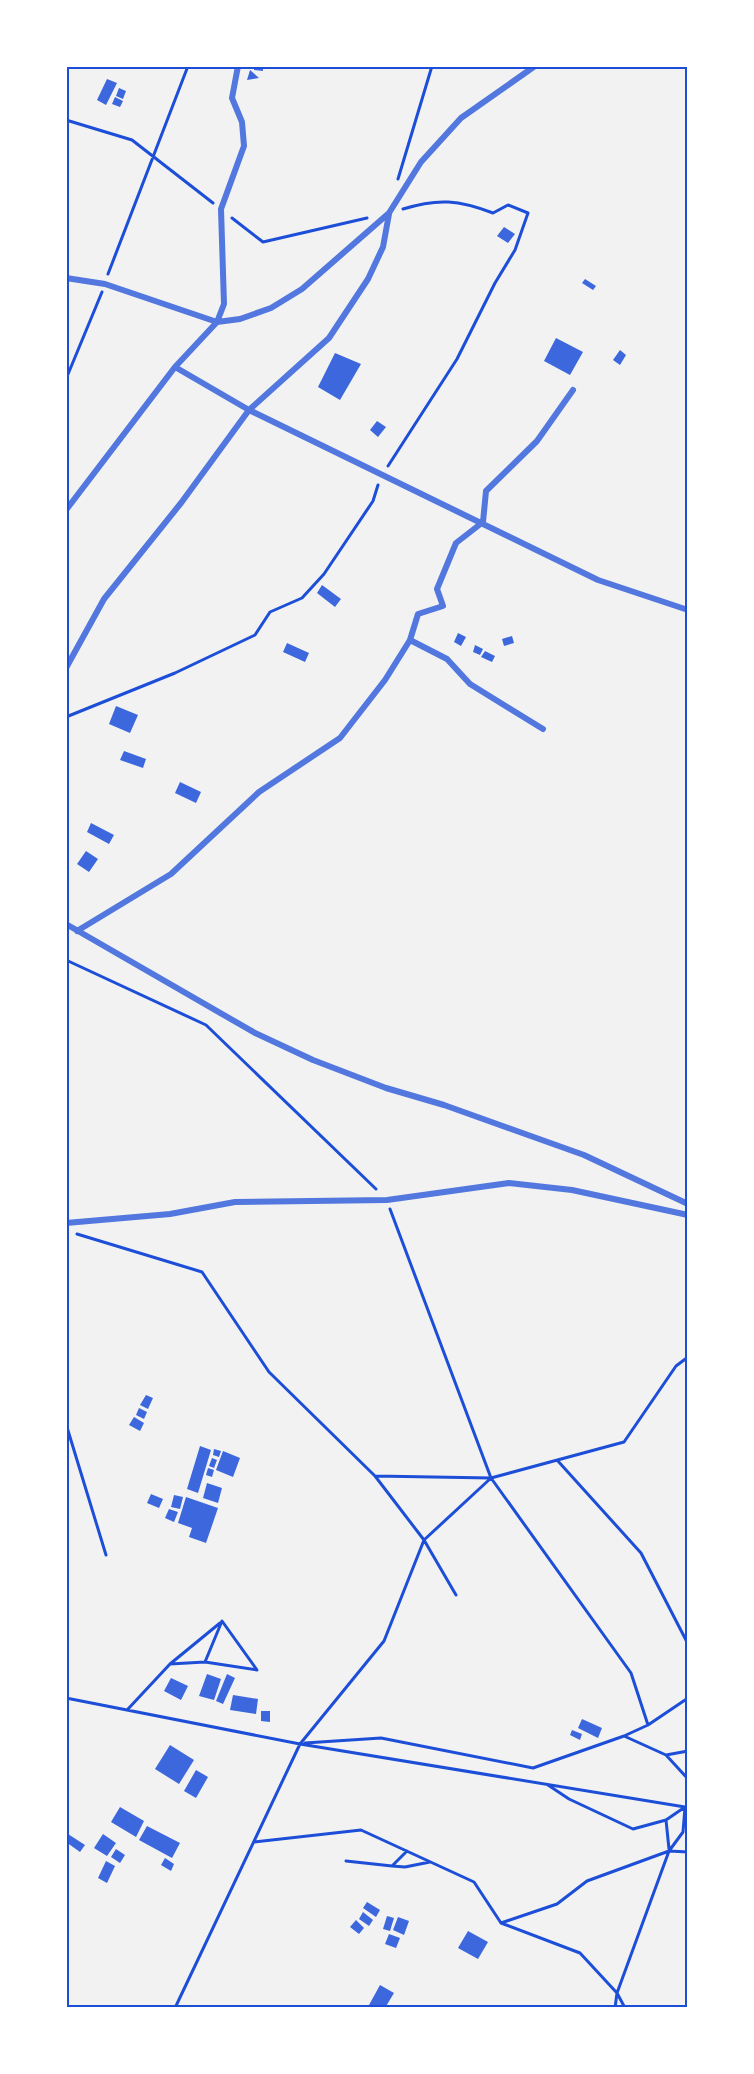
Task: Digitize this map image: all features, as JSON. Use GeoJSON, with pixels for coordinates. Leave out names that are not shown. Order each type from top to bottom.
{"type":"FeatureCollection","features":[{"type":"Feature","properties":{"kind":"street"},"geometry":{"type":"LineString","coordinates":[[66,510],[175,367],[217,322],[224,303],[222,209],[244,146],[242,122],[232,98],[238,66]]}},
{"type":"Feature","properties":{"kind":"street"},"geometry":{"type":"LineString","coordinates":[[66,279],[105,284],[217,322],[240,319],[271,308],[294,294],[389,213],[421,162],[461,118],[536,66]]}},
{"type":"Feature","properties":{"kind":"street"},"geometry":{"type":"LineString","coordinates":[[66,668],[104,599],[180,503],[249,410],[329,338],[368,279],[383,247],[389,213]]}},
{"type":"Feature","properties":{"kind":"street"},"geometry":{"type":"LineString","coordinates":[[175,367],[249,410],[598,580],[688,610]]}},
{"type":"Feature","properties":{"kind":"street"},"geometry":{"type":"LineString","coordinates":[[77,931],[171,874],[259,792],[340,738],[385,680],[410,640],[418,614],[443,606],[438,590],[456,543],[483,522],[486,491],[537,441],[573,390]]}},
{"type":"Feature","properties":{"kind":"street"},"geometry":{"type":"LineString","coordinates":[[410,640],[447,659],[470,684],[543,729]]}},
{"type":"Feature","properties":{"kind":"street"},"geometry":{"type":"LineString","coordinates":[[66,924],[255,1033],[313,1060],[386,1088],[444,1104],[584,1155],[688,1204]]}},
{"type":"Feature","properties":{"kind":"street"},"geometry":{"type":"LineString","coordinates":[[66,1223],[170,1214],[235,1202],[387,1200],[509,1183],[572,1190],[688,1215]]}},
{"type":"Feature","properties":{"kind":"path"},"geometry":{"type":"LineString","coordinates":[[66,379],[105,284],[188,66]]}},
{"type":"Feature","properties":{"kind":"path"},"geometry":{"type":"LineString","coordinates":[[397,182],[432,66]]}},
{"type":"Feature","properties":{"kind":"path"},"geometry":{"type":"LineString","coordinates":[[66,960],[206,1025],[387,1200],[491,1478],[632,1673],[648,1725]]}},
{"type":"Feature","properties":{"kind":"path"},"geometry":{"type":"LineString","coordinates":[[66,1230],[202,1272],[269,1372],[375,1476],[424,1540],[456,1595]]}},
{"type":"Feature","properties":{"kind":"path"},"geometry":{"type":"LineString","coordinates":[[375,1476],[491,1478],[624,1442],[676,1366],[688,1358]]}},
{"type":"Feature","properties":{"kind":"path"},"geometry":{"type":"LineString","coordinates":[[66,1424],[106,1555]]}},
{"type":"Feature","properties":{"kind":"path"},"geometry":{"type":"LineString","coordinates":[[557,1460],[641,1553],[688,1644]]}},
{"type":"Feature","properties":{"kind":"path"},"geometry":{"type":"LineString","coordinates":[[175,2008],[300,1744],[384,1641],[424,1540],[491,1478]]}},
{"type":"Feature","properties":{"kind":"path"},"geometry":{"type":"LineString","coordinates":[[128,1709],[170,1664],[222,1621]]}},
{"type":"Feature","properties":{"kind":"path"},"geometry":{"type":"LineString","coordinates":[[205,1662],[222,1621]]}},
{"type":"Feature","properties":{"kind":"path"},"geometry":{"type":"LineString","coordinates":[[170,1664],[205,1662],[257,1670],[222,1621]]}},
{"type":"Feature","properties":{"kind":"path"},"geometry":{"type":"LineString","coordinates":[[66,1698],[300,1744],[685,1807]]}},
{"type":"Feature","properties":{"kind":"path"},"geometry":{"type":"LineString","coordinates":[[300,1744],[381,1737],[533,1768],[624,1736],[648,1725],[688,1698]]}},
{"type":"Feature","properties":{"kind":"path"},"geometry":{"type":"LineString","coordinates":[[624,1736],[666,1755],[688,1779]]}},
{"type":"Feature","properties":{"kind":"path"},"geometry":{"type":"LineString","coordinates":[[666,1755],[688,1751]]}},
{"type":"Feature","properties":{"kind":"path"},"geometry":{"type":"LineString","coordinates":[[547,1784],[569,1800],[633,1829],[666,1820],[685,1807]]}},
{"type":"Feature","properties":{"kind":"path"},"geometry":{"type":"LineString","coordinates":[[615,2008],[617,1993],[669,1851],[683,1832],[685,1807]]}},
{"type":"Feature","properties":{"kind":"path"},"geometry":{"type":"LineString","coordinates":[[666,1820],[669,1851]]}},
{"type":"Feature","properties":{"kind":"path"},"geometry":{"type":"LineString","coordinates":[[254,1842],[361,1830],[474,1882],[501,1923],[580,1953],[617,1993],[625,2008]]}},
{"type":"Feature","properties":{"kind":"path"},"geometry":{"type":"LineString","coordinates":[[392,1866],[407,1851]]}},
{"type":"Feature","properties":{"kind":"path"},"geometry":{"type":"LineString","coordinates":[[501,1923],[556,1904],[587,1881],[669,1851],[688,1852]]}},
{"type":"Feature","properties":{"kind":"path"},"geometry":{"type":"LineString","coordinates":[[345,1861],[405,1868],[431,1862]]}},
{"type":"Feature","properties":{"kind":"building"},"geometry":{"type":"Polygon","coordinates":[[[254,66],[263,66],[263,71],[254,70],[254,66]]]}},
{"type":"Feature","properties":{"kind":"building"},"geometry":{"type":"Polygon","coordinates":[[[250,70],[259,78],[247,80],[250,70]]]}},
{"type":"Feature","properties":{"kind":"building"},"geometry":{"type":"Polygon","coordinates":[[[107,79],[117,83],[106,105],[97,100],[107,79]]]}},
{"type":"Feature","properties":{"kind":"building"},"geometry":{"type":"Polygon","coordinates":[[[119,88],[126,91],[123,99],[116,96],[119,88]]]}},
{"type":"Feature","properties":{"kind":"building"},"geometry":{"type":"Polygon","coordinates":[[[115,97],[123,101],[120,107],[112,104],[115,97]]]}},
{"type":"Feature","properties":{"kind":"building"},"geometry":{"type":"Polygon","coordinates":[[[504,227],[515,234],[508,243],[497,236],[504,227]]]}},
{"type":"Feature","properties":{"kind":"building"},"geometry":{"type":"Polygon","coordinates":[[[585,279],[596,286],[593,290],[582,283],[585,279]]]}},
{"type":"Feature","properties":{"kind":"building"},"geometry":{"type":"Polygon","coordinates":[[[556,338],[583,352],[570,375],[544,361],[556,338]]]}},
{"type":"Feature","properties":{"kind":"building"},"geometry":{"type":"Polygon","coordinates":[[[620,350],[626,355],[620,365],[613,360],[620,350]]]}},
{"type":"Feature","properties":{"kind":"building"},"geometry":{"type":"Polygon","coordinates":[[[335,353],[361,364],[340,400],[318,387],[335,353]]]}},
{"type":"Feature","properties":{"kind":"building"},"geometry":{"type":"Polygon","coordinates":[[[377,421],[386,427],[378,437],[370,430],[377,421]]]}},
{"type":"Feature","properties":{"kind":"building"},"geometry":{"type":"Polygon","coordinates":[[[322,585],[341,599],[335,607],[317,593],[322,585]]]}},
{"type":"Feature","properties":{"kind":"building"},"geometry":{"type":"Polygon","coordinates":[[[458,633],[466,637],[461,646],[454,642],[458,633]]]}},
{"type":"Feature","properties":{"kind":"building"},"geometry":{"type":"Polygon","coordinates":[[[512,636],[514,643],[504,646],[502,639],[512,636]]]}},
{"type":"Feature","properties":{"kind":"building"},"geometry":{"type":"Polygon","coordinates":[[[287,643],[309,653],[305,662],[283,652],[287,643]]]}},
{"type":"Feature","properties":{"kind":"building"},"geometry":{"type":"Polygon","coordinates":[[[475,645],[483,649],[480,655],[473,652],[475,645]]]}},
{"type":"Feature","properties":{"kind":"building"},"geometry":{"type":"Polygon","coordinates":[[[485,651],[495,656],[492,662],[481,657],[485,651]]]}},
{"type":"Feature","properties":{"kind":"building"},"geometry":{"type":"Polygon","coordinates":[[[116,706],[138,715],[130,733],[109,724],[116,706]]]}},
{"type":"Feature","properties":{"kind":"building"},"geometry":{"type":"Polygon","coordinates":[[[124,751],[146,759],[143,768],[120,760],[124,751]]]}},
{"type":"Feature","properties":{"kind":"building"},"geometry":{"type":"Polygon","coordinates":[[[180,782],[201,792],[196,803],[175,793],[180,782]]]}},
{"type":"Feature","properties":{"kind":"building"},"geometry":{"type":"Polygon","coordinates":[[[91,823],[114,835],[109,844],[87,832],[91,823]]]}},
{"type":"Feature","properties":{"kind":"building"},"geometry":{"type":"Polygon","coordinates":[[[86,851],[98,859],[89,872],[77,864],[86,851]]]}},
{"type":"Feature","properties":{"kind":"building"},"geometry":{"type":"Polygon","coordinates":[[[146,1395],[153,1398],[148,1409],[140,1405],[146,1395]]]}},
{"type":"Feature","properties":{"kind":"building"},"geometry":{"type":"Polygon","coordinates":[[[139,1408],[147,1412],[144,1419],[136,1415],[139,1408]]]}},
{"type":"Feature","properties":{"kind":"building"},"geometry":{"type":"Polygon","coordinates":[[[134,1417],[144,1423],[140,1431],[129,1425],[134,1417]]]}},
{"type":"Feature","properties":{"kind":"building"},"geometry":{"type":"Polygon","coordinates":[[[200,1446],[211,1450],[198,1493],[187,1489],[200,1446]]]}},
{"type":"Feature","properties":{"kind":"building"},"geometry":{"type":"Polygon","coordinates":[[[214,1449],[221,1451],[219,1457],[213,1455],[214,1449]]]}},
{"type":"Feature","properties":{"kind":"building"},"geometry":{"type":"Polygon","coordinates":[[[223,1451],[240,1458],[233,1477],[216,1470],[223,1451]]]}},
{"type":"Feature","properties":{"kind":"building"},"geometry":{"type":"Polygon","coordinates":[[[212,1458],[217,1460],[214,1468],[209,1466],[212,1458]]]}},
{"type":"Feature","properties":{"kind":"building"},"geometry":{"type":"Polygon","coordinates":[[[208,1468],[214,1470],[212,1477],[206,1475],[208,1468]]]}},
{"type":"Feature","properties":{"kind":"building"},"geometry":{"type":"Polygon","coordinates":[[[207,1483],[222,1488],[218,1503],[203,1498],[207,1483]]]}},
{"type":"Feature","properties":{"kind":"building"},"geometry":{"type":"Polygon","coordinates":[[[151,1494],[163,1499],[159,1508],[147,1503],[151,1494]]]}},
{"type":"Feature","properties":{"kind":"building"},"geometry":{"type":"Polygon","coordinates":[[[174,1495],[183,1497],[180,1509],[171,1507],[174,1495]]]}},
{"type":"Feature","properties":{"kind":"building"},"geometry":{"type":"Polygon","coordinates":[[[186,1497],[218,1508],[206,1543],[189,1537],[192,1528],[178,1523],[186,1497]]]}},
{"type":"Feature","properties":{"kind":"building"},"geometry":{"type":"Polygon","coordinates":[[[169,1509],[178,1512],[174,1522],[165,1518],[169,1509]]]}},
{"type":"Feature","properties":{"kind":"building"},"geometry":{"type":"Polygon","coordinates":[[[207,1674],[221,1679],[214,1700],[199,1696],[207,1674]]]}},
{"type":"Feature","properties":{"kind":"building"},"geometry":{"type":"Polygon","coordinates":[[[227,1674],[235,1678],[223,1704],[216,1701],[227,1674]]]}},
{"type":"Feature","properties":{"kind":"building"},"geometry":{"type":"Polygon","coordinates":[[[171,1678],[188,1686],[181,1700],[164,1691],[171,1678]]]}},
{"type":"Feature","properties":{"kind":"building"},"geometry":{"type":"Polygon","coordinates":[[[233,1695],[258,1699],[256,1714],[230,1710],[233,1695]]]}},
{"type":"Feature","properties":{"kind":"building"},"geometry":{"type":"Polygon","coordinates":[[[261,1711],[270,1711],[270,1722],[261,1721],[261,1711]]]}},
{"type":"Feature","properties":{"kind":"building"},"geometry":{"type":"Polygon","coordinates":[[[582,1719],[602,1728],[598,1738],[578,1728],[582,1719]]]}},
{"type":"Feature","properties":{"kind":"building"},"geometry":{"type":"Polygon","coordinates":[[[572,1730],[582,1734],[580,1740],[570,1735],[572,1730]]]}},
{"type":"Feature","properties":{"kind":"building"},"geometry":{"type":"Polygon","coordinates":[[[170,1745],[194,1760],[179,1784],[155,1769],[170,1745]]]}},
{"type":"Feature","properties":{"kind":"building"},"geometry":{"type":"Polygon","coordinates":[[[196,1770],[208,1777],[196,1798],[184,1791],[196,1770]]]}},
{"type":"Feature","properties":{"kind":"building"},"geometry":{"type":"Polygon","coordinates":[[[120,1807],[144,1821],[136,1837],[111,1822],[120,1807]]]}},
{"type":"Feature","properties":{"kind":"building"},"geometry":{"type":"Polygon","coordinates":[[[147,1826],[180,1843],[172,1858],[139,1840],[147,1826]]]}},
{"type":"Feature","properties":{"kind":"building"},"geometry":{"type":"Polygon","coordinates":[[[68,1834],[85,1845],[80,1852],[66,1842],[68,1834]]]}},
{"type":"Feature","properties":{"kind":"building"},"geometry":{"type":"Polygon","coordinates":[[[103,1834],[116,1843],[107,1856],[94,1848],[103,1834]]]}},
{"type":"Feature","properties":{"kind":"building"},"geometry":{"type":"Polygon","coordinates":[[[116,1849],[125,1855],[120,1863],[111,1857],[116,1849]]]}},
{"type":"Feature","properties":{"kind":"building"},"geometry":{"type":"Polygon","coordinates":[[[165,1858],[174,1864],[171,1871],[161,1865],[165,1858]]]}},
{"type":"Feature","properties":{"kind":"building"},"geometry":{"type":"Polygon","coordinates":[[[106,1861],[115,1866],[107,1883],[98,1878],[106,1861]]]}},
{"type":"Feature","properties":{"kind":"building"},"geometry":{"type":"Polygon","coordinates":[[[367,1902],[380,1910],[376,1917],[363,1908],[367,1902]]]}},
{"type":"Feature","properties":{"kind":"building"},"geometry":{"type":"Polygon","coordinates":[[[363,1912],[373,1920],[369,1926],[359,1919],[363,1912]]]}},
{"type":"Feature","properties":{"kind":"building"},"geometry":{"type":"Polygon","coordinates":[[[387,1916],[394,1918],[390,1931],[383,1929],[387,1916]]]}},
{"type":"Feature","properties":{"kind":"building"},"geometry":{"type":"Polygon","coordinates":[[[398,1917],[409,1921],[404,1935],[393,1930],[398,1917]]]}},
{"type":"Feature","properties":{"kind":"building"},"geometry":{"type":"Polygon","coordinates":[[[356,1920],[364,1928],[359,1934],[350,1927],[356,1920]]]}},
{"type":"Feature","properties":{"kind":"building"},"geometry":{"type":"Polygon","coordinates":[[[468,1931],[488,1942],[478,1959],[458,1948],[468,1931]]]}},
{"type":"Feature","properties":{"kind":"building"},"geometry":{"type":"Polygon","coordinates":[[[389,1934],[400,1938],[396,1948],[385,1944],[389,1934]]]}},
{"type":"Feature","properties":{"kind":"building"},"geometry":{"type":"Polygon","coordinates":[[[380,1985],[394,1993],[385,2008],[374,2008],[369,2005],[380,1985]]]}}]}
